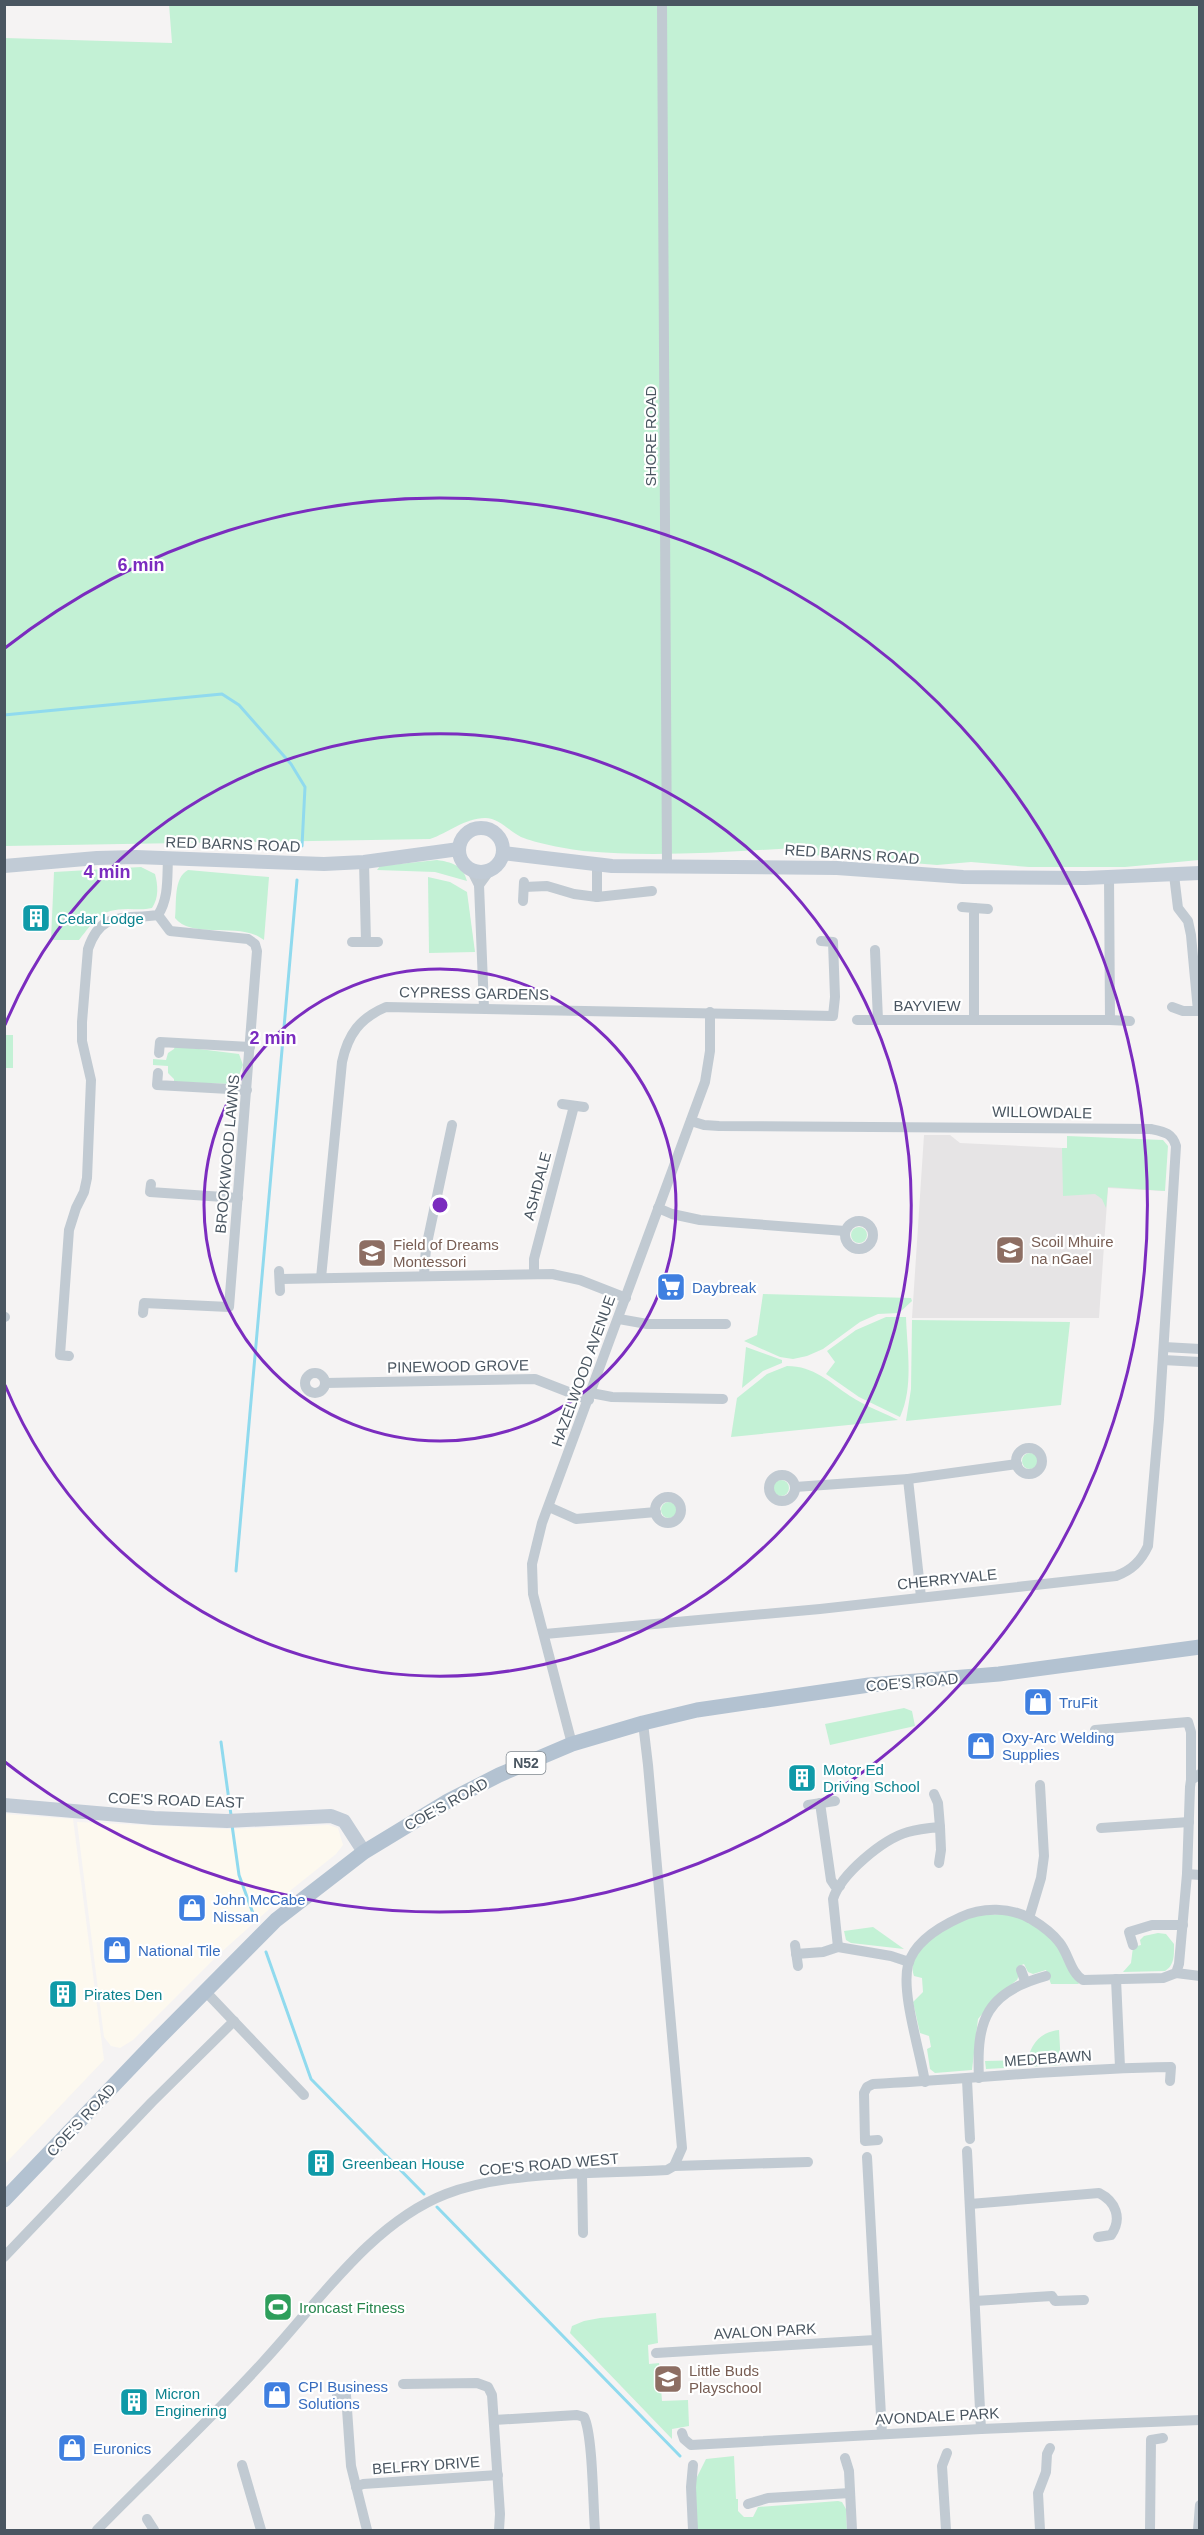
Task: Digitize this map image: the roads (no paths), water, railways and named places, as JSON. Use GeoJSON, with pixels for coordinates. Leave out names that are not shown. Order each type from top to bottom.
{"type":"FeatureCollection","features":[{"type":"Feature","properties":{"kind":"main road","name":"COE'S ROAD"},"geometry":{"type":"LineString","coordinates":[[4,2200],[276,1920],[364,1852],[448,1801],[499,1775],[572,1744],[643,1723],[717,1707],[869,1685],[999,1674],[1200,1647]]}},
{"type":"Feature","properties":{"kind":"street","name":"SHORE ROAD"},"geometry":{"type":"LineString","coordinates":[[662,4],[667,867]]}},
{"type":"Feature","properties":{"kind":"street"},"geometry":{"type":"LineString","coordinates":[[479,885],[490,870],[497,865],[503,853],[503,846],[496,834],[483,828],[469,831],[460,842],[459,849],[463,862],[479,872],[490,870]]}},
{"type":"Feature","properties":{"kind":"street","name":"RED BARNS ROAD"},"geometry":{"type":"LineString","coordinates":[[4,866],[97,858],[168,858],[324,864],[364,862],[459,849]]}},
{"type":"Feature","properties":{"kind":"street","name":"RED BARNS ROAD"},"geometry":{"type":"LineString","coordinates":[[503,853],[597,865],[837,867],[963,878],[1109,878],[1200,873]]}},
{"type":"Feature","properties":{"kind":"street"},"geometry":{"type":"LineString","coordinates":[[69,1356],[60,1355],[69,1230],[84,1192],[90,1116],[91,1080],[82,1032],[88,949],[92,936],[100,924],[109,920],[158,915],[164,906],[167,891],[168,858]]}},
{"type":"Feature","properties":{"kind":"street"},"geometry":{"type":"LineString","coordinates":[[364,862],[366,942]]}},
{"type":"Feature","properties":{"kind":"street"},"geometry":{"type":"LineString","coordinates":[[597,865],[597,897]]}},
{"type":"Feature","properties":{"kind":"street"},"geometry":{"type":"LineString","coordinates":[[471,869],[479,885],[484,1008]]}},
{"type":"Feature","properties":{"kind":"street"},"geometry":{"type":"LineString","coordinates":[[1172,1007],[1183,1011],[1199,1011],[1191,935],[1188,921],[1178,908],[1174,875]]}},
{"type":"Feature","properties":{"kind":"street"},"geometry":{"type":"LineString","coordinates":[[1109,878],[1110,1020]]}},
{"type":"Feature","properties":{"kind":"street"},"geometry":{"type":"LineString","coordinates":[[523,901],[524,885],[547,886],[574,894],[597,897],[652,891]]}},
{"type":"Feature","properties":{"kind":"street"},"geometry":{"type":"LineString","coordinates":[[962,908],[988,909]]}},
{"type":"Feature","properties":{"kind":"street","name":"BAYVIEW"},"geometry":{"type":"LineString","coordinates":[[974,908],[974,1020]]}},
{"type":"Feature","properties":{"kind":"street","name":"BROOKWOOD LAWNS"},"geometry":{"type":"LineString","coordinates":[[143,1313],[144,1303],[230,1307],[257,951],[255,944],[248,939],[170,931],[158,915]]}},
{"type":"Feature","properties":{"kind":"street","name":"CYPRESS GARDENS"},"geometry":{"type":"LineString","coordinates":[[321,1278],[342,1062],[346,1045],[353,1031],[373,1012],[387,1006],[833,1016],[835,997],[833,942],[821,941]]}},
{"type":"Feature","properties":{"kind":"street"},"geometry":{"type":"LineString","coordinates":[[352,942],[378,942]]}},
{"type":"Feature","properties":{"kind":"street","name":"BAYVIEW"},"geometry":{"type":"LineString","coordinates":[[876,950],[878,1020],[1130,1021]]}},
{"type":"Feature","properties":{"kind":"street","name":"HAZELWOOD AVENUE"},"geometry":{"type":"LineString","coordinates":[[572,1744],[533,1594],[532,1580],[536,1543],[705,1082],[710,1051],[710,1012]]}},
{"type":"Feature","properties":{"kind":"street"},"geometry":{"type":"LineString","coordinates":[[856,1020],[878,1020]]}},
{"type":"Feature","properties":{"kind":"street"},"geometry":{"type":"LineString","coordinates":[[159,1053],[160,1042],[250,1047]]}},
{"type":"Feature","properties":{"kind":"street"},"geometry":{"type":"LineString","coordinates":[[158,1073],[157,1085],[247,1090]]}},
{"type":"Feature","properties":{"kind":"street","name":"ASHDALE"},"geometry":{"type":"LineString","coordinates":[[534,1273],[534,1259],[579,1107],[562,1104]]}},
{"type":"Feature","properties":{"kind":"street","name":"WILLOWDALE"},"geometry":{"type":"LineString","coordinates":[[691,1121],[719,1126],[1020,1126],[1151,1129],[1165,1132],[1173,1137],[1176,1146],[1164,1354]]}},
{"type":"Feature","properties":{"kind":"street"},"geometry":{"type":"LineString","coordinates":[[424,1275],[426,1248],[452,1125]]}},
{"type":"Feature","properties":{"kind":"street"},"geometry":{"type":"LineString","coordinates":[[151,1184],[150,1192],[238,1198]]}},
{"type":"Feature","properties":{"kind":"street"},"geometry":{"type":"LineString","coordinates":[[658,1208],[672,1214],[700,1220],[845,1231]]}},
{"type":"Feature","properties":{"kind":"street"},"geometry":{"type":"LineString","coordinates":[[280,1291],[280,1275],[321,1278],[534,1273],[580,1280],[626,1298]]}},
{"type":"Feature","properties":{"kind":"street"},"geometry":{"type":"LineString","coordinates":[[619,1319],[647,1324],[726,1324]]}},
{"type":"Feature","properties":{"kind":"street"},"geometry":{"type":"LineString","coordinates":[[1164,1354],[1200,1349]]}},
{"type":"Feature","properties":{"kind":"street"},"geometry":{"type":"LineString","coordinates":[[1164,1354],[1200,1362]]}},
{"type":"Feature","properties":{"kind":"street","name":"CHERRYVALE"},"geometry":{"type":"LineString","coordinates":[[545,1634],[820,1609],[1116,1576],[1126,1572],[1143,1557],[1148,1546],[1164,1354]]}},
{"type":"Feature","properties":{"kind":"street","name":"PINEWOOD GROVE"},"geometry":{"type":"LineString","coordinates":[[325,1383],[535,1379],[590,1396],[723,1400]]}},
{"type":"Feature","properties":{"kind":"street"},"geometry":{"type":"LineString","coordinates":[[795,1487],[908,1479],[1017,1464]]}},
{"type":"Feature","properties":{"kind":"street"},"geometry":{"type":"LineString","coordinates":[[908,1479],[921,1597]]}},
{"type":"Feature","properties":{"kind":"street"},"geometry":{"type":"LineString","coordinates":[[549,1507],[576,1519],[656,1512]]}},
{"type":"Feature","properties":{"kind":"street"},"geometry":{"type":"LineString","coordinates":[[1095,1730],[1188,1722],[1195,1777],[1189,1822],[1183,1925],[1176,1973]]}},
{"type":"Feature","properties":{"kind":"street"},"geometry":{"type":"LineString","coordinates":[[643,1723],[682,2148],[674,2166]]}},
{"type":"Feature","properties":{"kind":"street"},"geometry":{"type":"LineString","coordinates":[[1029,1918],[1041,1878],[1044,1856],[1040,1785]]}},
{"type":"Feature","properties":{"kind":"street"},"geometry":{"type":"LineString","coordinates":[[934,1794],[938,1803],[940,1827],[939,1863]]}},
{"type":"Feature","properties":{"kind":"street"},"geometry":{"type":"LineString","coordinates":[[808,1805],[835,1801]]}},
{"type":"Feature","properties":{"kind":"street"},"geometry":{"type":"LineString","coordinates":[[820,1803],[831,1880],[835,1886],[840,1886]]}},
{"type":"Feature","properties":{"kind":"street","name":"COE'S ROAD EAST"},"geometry":{"type":"LineString","coordinates":[[4,1805],[154,1818],[233,1820],[331,1816],[344,1821],[364,1852]]}},
{"type":"Feature","properties":{"kind":"street"},"geometry":{"type":"LineString","coordinates":[[1101,1828],[1189,1822]]}},
{"type":"Feature","properties":{"kind":"street"},"geometry":{"type":"LineString","coordinates":[[838,1947],[833,1899],[840,1886],[876,1850],[893,1839],[906,1832],[940,1827]]}},
{"type":"Feature","properties":{"kind":"street"},"geometry":{"type":"LineString","coordinates":[[1187,1874],[1200,1875]]}},
{"type":"Feature","properties":{"kind":"street"},"geometry":{"type":"LineString","coordinates":[[925,2082],[909,2003],[909,1962],[926,1938],[946,1924],[969,1913],[1001,1910],[1029,1918],[1044,1927],[1060,1942],[1076,1975],[1083,1980],[1163,1978],[1176,1973],[1200,1976]]}},
{"type":"Feature","properties":{"kind":"street"},"geometry":{"type":"LineString","coordinates":[[1133,1945],[1129,1932],[1152,1925],[1183,1925]]}},
{"type":"Feature","properties":{"kind":"street"},"geometry":{"type":"LineString","coordinates":[[798,1966],[796,1949],[823,1952],[838,1947],[891,1956],[909,1962]]}},
{"type":"Feature","properties":{"kind":"street"},"geometry":{"type":"LineString","coordinates":[[1021,1970],[1025,1981]]}},
{"type":"Feature","properties":{"kind":"street"},"geometry":{"type":"LineString","coordinates":[[970,2139],[973,2079],[978,2035],[982,2024],[1005,1993],[1025,1981],[1046,1976]]}},
{"type":"Feature","properties":{"kind":"street"},"geometry":{"type":"LineString","coordinates":[[1116,1979],[1120,2067]]}},
{"type":"Feature","properties":{"kind":"street"},"geometry":{"type":"LineString","coordinates":[[205,1991],[303,2095]]}},
{"type":"Feature","properties":{"kind":"street"},"geometry":{"type":"LineString","coordinates":[[4,2257],[152,2102],[234,2021]]}},
{"type":"Feature","properties":{"kind":"street","name":"MEDEBAWN"},"geometry":{"type":"LineString","coordinates":[[878,2140],[865,2141],[864,2093],[867,2087],[873,2084],[973,2079],[1120,2067],[1171,2067],[1170,2081]]}},
{"type":"Feature","properties":{"kind":"street"},"geometry":{"type":"LineString","coordinates":[[967,2151],[981,2428]]}},
{"type":"Feature","properties":{"kind":"street"},"geometry":{"type":"LineString","coordinates":[[867,2157],[875,2340],[882,2434]]}},
{"type":"Feature","properties":{"kind":"street","name":"COE'S ROAD WEST"},"geometry":{"type":"LineString","coordinates":[[97,2530],[262,2363],[372,2241],[429,2202],[470,2186],[504,2180],[667,2170],[674,2166],[808,2162]]}},
{"type":"Feature","properties":{"kind":"street"},"geometry":{"type":"LineString","coordinates":[[582,2174],[584,2233]]}},
{"type":"Feature","properties":{"kind":"street"},"geometry":{"type":"LineString","coordinates":[[970,2204],[1099,2193],[1108,2198],[1115,2209],[1117,2218],[1111,2235],[1098,2237]]}},
{"type":"Feature","properties":{"kind":"street"},"geometry":{"type":"LineString","coordinates":[[975,2301],[1052,2296],[1055,2301],[1084,2300]]}},
{"type":"Feature","properties":{"kind":"street","name":"AVALON PARK"},"geometry":{"type":"LineString","coordinates":[[656,2353],[875,2340]]}},
{"type":"Feature","properties":{"kind":"street","name":"BELFRY DRIVE"},"geometry":{"type":"LineString","coordinates":[[403,2384],[477,2383],[488,2387],[492,2395],[494,2420],[499,2530]]}},
{"type":"Feature","properties":{"kind":"street","name":"BELFRY DRIVE"},"geometry":{"type":"LineString","coordinates":[[337,2396],[346,2395],[351,2466],[367,2530]]}},
{"type":"Feature","properties":{"kind":"street"},"geometry":{"type":"LineString","coordinates":[[494,2420],[577,2415],[584,2417],[589,2448],[595,2530]]}},
{"type":"Feature","properties":{"kind":"street","name":"AVONDALE PARK"},"geometry":{"type":"LineString","coordinates":[[682,2433],[684,2439],[691,2445],[981,2428],[1200,2420]]}},
{"type":"Feature","properties":{"kind":"street"},"geometry":{"type":"LineString","coordinates":[[1150,2530],[1151,2440],[1163,2438]]}},
{"type":"Feature","properties":{"kind":"street"},"geometry":{"type":"LineString","coordinates":[[1040,2530],[1038,2493],[1046,2472],[1047,2454],[1050,2448]]}},
{"type":"Feature","properties":{"kind":"street"},"geometry":{"type":"LineString","coordinates":[[946,2453],[942,2466],[946,2530]]}},
{"type":"Feature","properties":{"kind":"street"},"geometry":{"type":"LineString","coordinates":[[845,2458],[849,2471],[852,2530]]}},
{"type":"Feature","properties":{"kind":"street"},"geometry":{"type":"LineString","coordinates":[[242,2465],[261,2530]]}},
{"type":"Feature","properties":{"kind":"street"},"geometry":{"type":"LineString","coordinates":[[693,2465],[691,2487],[693,2530]]}},
{"type":"Feature","properties":{"kind":"street","name":"BELFRY DRIVE"},"geometry":{"type":"LineString","coordinates":[[356,2487],[363,2484],[498,2475]]}},
{"type":"Feature","properties":{"kind":"street"},"geometry":{"type":"LineString","coordinates":[[748,2504],[768,2498],[850,2493]]}},
{"type":"Feature","properties":{"kind":"street"},"geometry":{"type":"LineString","coordinates":[[1198,2530],[1200,2505]]}},
{"type":"Feature","properties":{"kind":"street"},"geometry":{"type":"LineString","coordinates":[[147,2519],[154,2530]]}},
{"type":"Feature","properties":{"kind":"waterway"},"geometry":{"type":"LineString","coordinates":[[4,715],[222,694],[239,705],[291,764],[305,787],[302,846]]}},
{"type":"Feature","properties":{"kind":"waterway"},"geometry":{"type":"LineString","coordinates":[[236,1571],[297,880]]}},
{"type":"Feature","properties":{"kind":"waterway"},"geometry":{"type":"LineString","coordinates":[[221,1742],[231,1815]]}},
{"type":"Feature","properties":{"kind":"waterway"},"geometry":{"type":"LineString","coordinates":[[232,1825],[239,1875],[254,1916]]}},
{"type":"Feature","properties":{"kind":"waterway"},"geometry":{"type":"LineString","coordinates":[[266,1952],[311,2079],[424,2194]]}},
{"type":"Feature","properties":{"kind":"waterway"},"geometry":{"type":"LineString","coordinates":[[437,2207],[680,2456]]}},
{"type":"Feature","properties":{"kind":"place","name":"Cedar Lodge"},"geometry":{"type":"Point","coordinates":[36,918]}},
{"type":"Feature","properties":{"kind":"place","name":"Scoil Mhuire na nGael"},"geometry":{"type":"Point","coordinates":[1010,1250]}},
{"type":"Feature","properties":{"kind":"place","name":"Field of Dreams Montessori"},"geometry":{"type":"Point","coordinates":[372,1253]}},
{"type":"Feature","properties":{"kind":"place","name":"Daybreak"},"geometry":{"type":"Point","coordinates":[671,1287]}},
{"type":"Feature","properties":{"kind":"place","name":"TruFit"},"geometry":{"type":"Point","coordinates":[1038,1702]}},
{"type":"Feature","properties":{"kind":"place","name":"Oxy-Arc Welding Supplies"},"geometry":{"type":"Point","coordinates":[981,1746]}},
{"type":"Feature","properties":{"kind":"place","name":"Motor Ed Driving School"},"geometry":{"type":"Point","coordinates":[802,1778]}},
{"type":"Feature","properties":{"kind":"place","name":"John McCabe Nissan"},"geometry":{"type":"Point","coordinates":[192,1908]}},
{"type":"Feature","properties":{"kind":"place","name":"National Tile"},"geometry":{"type":"Point","coordinates":[117,1950]}},
{"type":"Feature","properties":{"kind":"place","name":"Pirates Den"},"geometry":{"type":"Point","coordinates":[63,1994]}},
{"type":"Feature","properties":{"kind":"place","name":"Greenbean House"},"geometry":{"type":"Point","coordinates":[321,2163]}},
{"type":"Feature","properties":{"kind":"place","name":"Ironcast Fitness"},"geometry":{"type":"Point","coordinates":[278,2307]}},
{"type":"Feature","properties":{"kind":"place","name":"Little Buds Playschool"},"geometry":{"type":"Point","coordinates":[668,2379]}},
{"type":"Feature","properties":{"kind":"place","name":"CPI Business Solutions"},"geometry":{"type":"Point","coordinates":[277,2395]}},
{"type":"Feature","properties":{"kind":"place","name":"Micron Enginering"},"geometry":{"type":"Point","coordinates":[134,2402]}},
{"type":"Feature","properties":{"kind":"place","name":"Euronics"},"geometry":{"type":"Point","coordinates":[72,2448]}}]}
